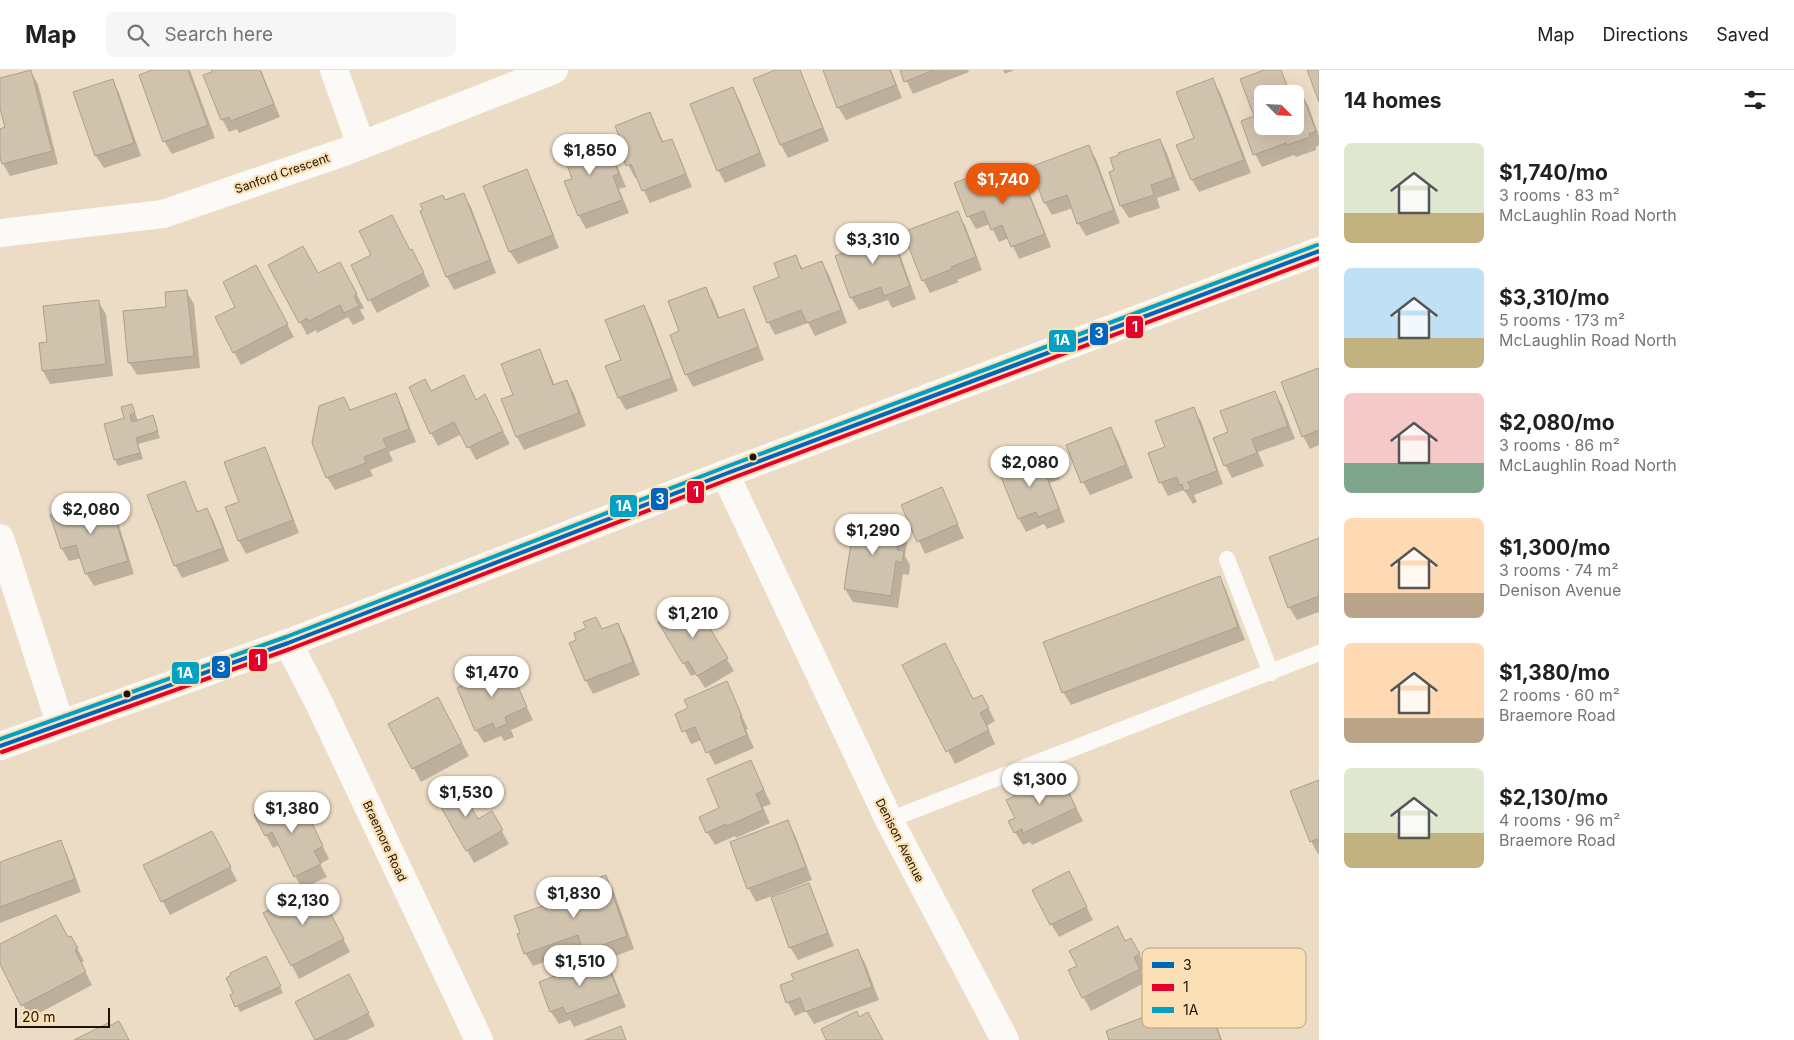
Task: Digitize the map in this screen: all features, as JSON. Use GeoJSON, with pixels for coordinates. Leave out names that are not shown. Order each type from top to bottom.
{"type":"FeatureCollection","features":[{"type":"Feature","properties":{"kind":"street"},"geometry":{"type":"LineString","coordinates":[[334,70],[361,145]]}},
{"type":"Feature","properties":{"kind":"street","name":"Sanford Crescent"},"geometry":{"type":"LineString","coordinates":[[0,233],[163,214],[361,145],[554,70]]}},
{"type":"Feature","properties":{"kind":"street"},"geometry":{"type":"LineString","coordinates":[[0,746],[288,643],[726,474],[1319,251]]}},
{"type":"Feature","properties":{"kind":"street","name":"Denison Avenue"},"geometry":{"type":"LineString","coordinates":[[726,474],[889,820],[1005,1040]]}},
{"type":"Feature","properties":{"kind":"street"},"geometry":{"type":"LineString","coordinates":[[0,538],[60,723]]}},
{"type":"Feature","properties":{"kind":"street","name":"Braemore Road"},"geometry":{"type":"LineString","coordinates":[[288,643],[318,701],[479,1040]]}},
{"type":"Feature","properties":{"kind":"lane"},"geometry":{"type":"LineString","coordinates":[[1227,558],[1271,672]]}},
{"type":"Feature","properties":{"kind":"lane"},"geometry":{"type":"LineString","coordinates":[[889,820],[1319,653]]}},
{"type":"Feature","properties":{"kind":"building"},"geometry":{"type":"Polygon","coordinates":[[[31,70],[52,151],[2,164],[0,158],[0,129],[5,127],[0,109],[0,78],[31,70]]]}},
{"type":"Feature","properties":{"kind":"building"},"geometry":{"type":"Polygon","coordinates":[[[152,70],[188,70],[208,125],[163,142],[139,75],[152,70]]]}},
{"type":"Feature","properties":{"kind":"building"},"geometry":{"type":"Polygon","coordinates":[[[211,70],[260,70],[274,104],[231,121],[229,117],[221,120],[203,75],[212,72],[211,70]]]}},
{"type":"Feature","properties":{"kind":"building"},"geometry":{"type":"Polygon","coordinates":[[[775,70],[800,70],[823,128],[780,145],[753,79],[775,70]]]}},
{"type":"Feature","properties":{"kind":"building"},"geometry":{"type":"Polygon","coordinates":[[[823,70],[890,70],[896,85],[837,108],[823,70]]]}},
{"type":"Feature","properties":{"kind":"building"},"geometry":{"type":"Polygon","coordinates":[[[900,70],[934,70],[904,82],[900,70]]]}},
{"type":"Feature","properties":{"kind":"building"},"geometry":{"type":"Polygon","coordinates":[[[1264,70],[1281,70],[1287,85],[1254,85],[1254,116],[1240,79],[1264,70]]]}},
{"type":"Feature","properties":{"kind":"building"},"geometry":{"type":"Polygon","coordinates":[[[1307,70],[1319,70],[1319,102],[1307,70]]]}},
{"type":"Feature","properties":{"kind":"building"},"geometry":{"type":"Polygon","coordinates":[[[1213,78],[1244,160],[1191,180],[1176,145],[1194,138],[1176,92],[1213,78]]]}},
{"type":"Feature","properties":{"kind":"building"},"geometry":{"type":"Polygon","coordinates":[[[113,79],[134,143],[95,156],[73,92],[113,79]]]}},
{"type":"Feature","properties":{"kind":"building"},"geometry":{"type":"Polygon","coordinates":[[[733,87],[760,153],[717,171],[690,104],[733,87]]]}},
{"type":"Feature","properties":{"kind":"building"},"geometry":{"type":"Polygon","coordinates":[[[1304,99],[1316,131],[1309,134],[1310,137],[1287,145],[1286,143],[1253,155],[1241,121],[1254,116],[1254,135],[1304,135],[1304,99]]]}},
{"type":"Feature","properties":{"kind":"building"},"geometry":{"type":"Polygon","coordinates":[[[650,112],[662,142],[672,139],[686,174],[642,191],[631,164],[626,166],[622,156],[626,154],[615,126],[650,112]]]}},
{"type":"Feature","properties":{"kind":"building"},"geometry":{"type":"Polygon","coordinates":[[[596,134],[605,159],[612,156],[619,174],[613,176],[622,200],[578,216],[564,181],[572,179],[561,147],[596,134]]]}},
{"type":"Feature","properties":{"kind":"building"},"geometry":{"type":"Polygon","coordinates":[[[1160,139],[1173,177],[1151,185],[1154,195],[1120,206],[1109,172],[1114,170],[1110,158],[1119,155],[1118,153],[1160,139]]]}},
{"type":"Feature","properties":{"kind":"building"},"geometry":{"type":"Polygon","coordinates":[[[1089,145],[1114,210],[1077,224],[1067,195],[1044,203],[1030,167],[1089,145]]]}},
{"type":"Feature","properties":{"kind":"building"},"geometry":{"type":"Polygon","coordinates":[[[1018,168],[1045,234],[1011,247],[1002,225],[991,230],[984,211],[967,217],[954,183],[972,176],[976,185],[1018,168]]]}},
{"type":"Feature","properties":{"kind":"building"},"geometry":{"type":"Polygon","coordinates":[[[527,169],[553,235],[509,252],[483,186],[527,169]]]}},
{"type":"Feature","properties":{"kind":"building"},"geometry":{"type":"Polygon","coordinates":[[[464,193],[490,260],[446,277],[420,211],[423,210],[420,204],[443,195],[445,200],[464,193]]]}},
{"type":"Feature","properties":{"kind":"building"},"geometry":{"type":"Polygon","coordinates":[[[958,211],[976,257],[922,281],[903,232],[958,211]]]}},
{"type":"Feature","properties":{"kind":"building"},"geometry":{"type":"Polygon","coordinates":[[[392,215],[424,273],[368,301],[351,265],[371,255],[359,231],[392,215]]]}},
{"type":"Feature","properties":{"kind":"building"},"geometry":{"type":"Polygon","coordinates":[[[887,224],[910,286],[884,296],[881,287],[850,298],[835,256],[865,245],[860,233],[887,224]]]}},
{"type":"Feature","properties":{"kind":"building"},"geometry":{"type":"Polygon","coordinates":[[[303,246],[318,273],[340,262],[357,294],[354,296],[359,306],[344,313],[340,305],[309,321],[307,318],[299,323],[268,265],[303,246]]]}},
{"type":"Feature","properties":{"kind":"building"},"geometry":{"type":"Polygon","coordinates":[[[796,255],[801,269],[822,261],[841,310],[807,323],[801,310],[767,323],[753,287],[779,277],[774,263],[796,255]]]}},
{"type":"Feature","properties":{"kind":"building"},"geometry":{"type":"Polygon","coordinates":[[[256,265],[288,324],[233,353],[215,317],[235,307],[223,282],[256,265]]]}},
{"type":"Feature","properties":{"kind":"building"},"geometry":{"type":"Polygon","coordinates":[[[706,287],[718,318],[744,309],[758,347],[685,375],[670,335],[679,331],[668,301],[706,287]]]}},
{"type":"Feature","properties":{"kind":"building"},"geometry":{"type":"Polygon","coordinates":[[[187,290],[194,356],[128,363],[123,311],[166,307],[165,292],[187,290]]]}},
{"type":"Feature","properties":{"kind":"building"},"geometry":{"type":"Polygon","coordinates":[[[99,300],[106,364],[42,371],[39,343],[47,342],[43,306],[99,300]]]}},
{"type":"Feature","properties":{"kind":"building"},"geometry":{"type":"Polygon","coordinates":[[[644,305],[672,378],[618,398],[605,366],[621,360],[605,320],[644,305]]]}},
{"type":"Feature","properties":{"kind":"building"},"geometry":{"type":"Polygon","coordinates":[[[540,349],[553,385],[567,380],[579,413],[516,437],[501,399],[513,395],[501,364],[540,349]]]}},
{"type":"Feature","properties":{"kind":"building"},"geometry":{"type":"Polygon","coordinates":[[[1319,368],[1319,430],[1302,437],[1281,382],[1319,368]]]}},
{"type":"Feature","properties":{"kind":"building"},"geometry":{"type":"Polygon","coordinates":[[[464,375],[476,400],[485,394],[503,431],[467,448],[454,422],[430,434],[409,387],[425,379],[431,391],[464,375]]]}},
{"type":"Feature","properties":{"kind":"building"},"geometry":{"type":"Polygon","coordinates":[[[1275,391],[1288,426],[1252,439],[1257,453],[1224,466],[1213,438],[1228,432],[1220,411],[1275,391]]]}},
{"type":"Feature","properties":{"kind":"building"},"geometry":{"type":"Polygon","coordinates":[[[396,393],[409,429],[383,439],[387,448],[364,457],[366,463],[326,478],[312,443],[319,406],[344,397],[350,410],[396,393]]]}},
{"type":"Feature","properties":{"kind":"building"},"geometry":{"type":"Polygon","coordinates":[[[132,404],[135,413],[130,415],[132,422],[153,415],[158,431],[136,438],[140,453],[114,460],[104,424],[124,418],[121,407],[132,404]]]}},
{"type":"Feature","properties":{"kind":"building"},"geometry":{"type":"Polygon","coordinates":[[[1194,407],[1217,471],[1188,482],[1191,489],[1184,491],[1182,484],[1179,485],[1177,477],[1159,483],[1148,453],[1165,447],[1155,421],[1194,407]]]}},
{"type":"Feature","properties":{"kind":"building"},"geometry":{"type":"Polygon","coordinates":[[[1111,427],[1126,465],[1081,483],[1066,445],[1111,427]]]}},
{"type":"Feature","properties":{"kind":"building"},"geometry":{"type":"Polygon","coordinates":[[[265,447],[293,520],[238,541],[225,507],[239,502],[224,462],[265,447]]]}},
{"type":"Feature","properties":{"kind":"building"},"geometry":{"type":"Polygon","coordinates":[[[1048,454],[1053,466],[1044,470],[1059,509],[1038,517],[1036,512],[1018,519],[999,472],[1048,454]]]}},
{"type":"Feature","properties":{"kind":"building"},"geometry":{"type":"Polygon","coordinates":[[[185,481],[197,512],[207,508],[223,548],[174,566],[147,495],[185,481]]]}},
{"type":"Feature","properties":{"kind":"building"},"geometry":{"type":"Polygon","coordinates":[[[942,487],[958,524],[917,542],[901,505],[942,487]]]}},
{"type":"Feature","properties":{"kind":"building"},"geometry":{"type":"Polygon","coordinates":[[[109,498],[128,561],[85,574],[76,545],[61,549],[50,515],[109,498]]]}},
{"type":"Feature","properties":{"kind":"building"},"geometry":{"type":"Polygon","coordinates":[[[855,517],[901,523],[897,550],[904,551],[902,563],[896,561],[891,596],[844,589],[855,517]]]}},
{"type":"Feature","properties":{"kind":"building"},"geometry":{"type":"Polygon","coordinates":[[[1319,538],[1319,596],[1288,608],[1269,557],[1319,538]]]}},
{"type":"Feature","properties":{"kind":"building"},"geometry":{"type":"Polygon","coordinates":[[[1220,576],[1238,627],[1062,693],[1043,642],[1220,576]]]}},
{"type":"Feature","properties":{"kind":"building"},"geometry":{"type":"Polygon","coordinates":[[[694,602],[728,658],[697,676],[688,661],[683,664],[658,622],[694,602]]]}},
{"type":"Feature","properties":{"kind":"building"},"geometry":{"type":"Polygon","coordinates":[[[596,617],[602,629],[618,623],[633,662],[585,681],[569,643],[576,640],[574,633],[586,628],[583,622],[596,617]]]}},
{"type":"Feature","properties":{"kind":"building"},"geometry":{"type":"Polygon","coordinates":[[[945,643],[973,699],[982,695],[989,708],[980,713],[989,730],[946,752],[902,665],[945,643]]]}},
{"type":"Feature","properties":{"kind":"building"},"geometry":{"type":"Polygon","coordinates":[[[508,664],[527,707],[505,717],[507,724],[495,729],[493,723],[475,731],[457,688],[508,664]]]}},
{"type":"Feature","properties":{"kind":"building"},"geometry":{"type":"Polygon","coordinates":[[[727,681],[742,716],[740,717],[747,735],[706,753],[695,727],[682,732],[675,714],[688,708],[684,700],[727,681]]]}},
{"type":"Feature","properties":{"kind":"building"},"geometry":{"type":"Polygon","coordinates":[[[438,697],[462,743],[412,769],[388,724],[438,697]]]}},
{"type":"Feature","properties":{"kind":"building"},"geometry":{"type":"Polygon","coordinates":[[[751,760],[764,790],[756,794],[763,810],[706,833],[699,817],[719,808],[707,779],[751,760]]]}},
{"type":"Feature","properties":{"kind":"building"},"geometry":{"type":"Polygon","coordinates":[[[1060,774],[1076,808],[1023,833],[1022,829],[1014,833],[1008,821],[1015,818],[1006,800],[1060,774]]]}},
{"type":"Feature","properties":{"kind":"building"},"geometry":{"type":"Polygon","coordinates":[[[1319,780],[1319,843],[1317,839],[1310,842],[1290,791],[1319,780]]]}},
{"type":"Feature","properties":{"kind":"building"},"geometry":{"type":"Polygon","coordinates":[[[457,782],[478,819],[492,811],[503,830],[466,851],[434,795],[457,782]]]}},
{"type":"Feature","properties":{"kind":"building"},"geometry":{"type":"Polygon","coordinates":[[[298,794],[323,846],[314,851],[321,864],[294,877],[272,832],[265,836],[254,815],[298,794]]]}},
{"type":"Feature","properties":{"kind":"building"},"geometry":{"type":"Polygon","coordinates":[[[788,820],[806,867],[747,889],[730,842],[788,820]]]}},
{"type":"Feature","properties":{"kind":"building"},"geometry":{"type":"Polygon","coordinates":[[[212,831],[231,867],[161,902],[143,865],[212,831]]]}},
{"type":"Feature","properties":{"kind":"building"},"geometry":{"type":"Polygon","coordinates":[[[61,840],[75,879],[0,907],[0,862],[61,840]]]}},
{"type":"Feature","properties":{"kind":"building"},"geometry":{"type":"Polygon","coordinates":[[[1069,871],[1087,907],[1050,925],[1032,890],[1069,871]]]}},
{"type":"Feature","properties":{"kind":"building"},"geometry":{"type":"Polygon","coordinates":[[[606,875],[627,936],[583,952],[578,935],[524,954],[517,934],[520,933],[514,916],[568,897],[565,889],[606,875]]]}},
{"type":"Feature","properties":{"kind":"building"},"geometry":{"type":"Polygon","coordinates":[[[809,883],[828,933],[789,948],[771,897],[809,883]]]}},
{"type":"Feature","properties":{"kind":"building"},"geometry":{"type":"Polygon","coordinates":[[[316,886],[344,939],[291,966],[263,913],[316,886]]]}},
{"type":"Feature","properties":{"kind":"building"},"geometry":{"type":"Polygon","coordinates":[[[56,915],[68,937],[71,936],[78,948],[75,950],[86,972],[21,1006],[0,964],[0,944],[56,915]]]}},
{"type":"Feature","properties":{"kind":"building"},"geometry":{"type":"Polygon","coordinates":[[[1118,926],[1125,941],[1131,938],[1140,954],[1134,957],[1140,969],[1082,998],[1068,970],[1077,966],[1069,951],[1118,926]]]}},
{"type":"Feature","properties":{"kind":"building"},"geometry":{"type":"Polygon","coordinates":[[[858,949],[872,987],[805,1012],[800,998],[786,1003],[780,985],[794,980],[791,974],[858,949]]]}},
{"type":"Feature","properties":{"kind":"building"},"geometry":{"type":"Polygon","coordinates":[[[266,956],[281,986],[235,1007],[230,995],[233,993],[226,978],[231,975],[230,973],[266,956]]]}},
{"type":"Feature","properties":{"kind":"building"},"geometry":{"type":"Polygon","coordinates":[[[605,957],[619,994],[566,1014],[563,1007],[550,1012],[539,982],[605,957]]]}},
{"type":"Feature","properties":{"kind":"building"},"geometry":{"type":"Polygon","coordinates":[[[349,974],[369,1013],[315,1040],[295,1002],[349,974]]]}},
{"type":"Feature","properties":{"kind":"building"},"geometry":{"type":"Polygon","coordinates":[[[857,1011],[859,1017],[868,1012],[883,1040],[826,1040],[821,1029],[857,1011]]]}},
{"type":"Feature","properties":{"kind":"building"},"geometry":{"type":"Polygon","coordinates":[[[1142,1018],[1142,1028],[1216,1028],[1221,1040],[1109,1040],[1106,1031],[1142,1018]]]}},
{"type":"Feature","properties":{"kind":"building"},"geometry":{"type":"Polygon","coordinates":[[[119,1021],[129,1040],[74,1040],[108,1023],[109,1026],[119,1021]]]}},
{"type":"Feature","properties":{"kind":"building"},"geometry":{"type":"Polygon","coordinates":[[[621,1026],[626,1040],[585,1040],[621,1026]]]}},
{"type":"Feature","properties":{"kind":"transit line","name":"1A"},"geometry":{"type":"LineString","coordinates":[[0,739],[286,637],[723,468],[1317,245]]}},
{"type":"Feature","properties":{"kind":"transit line","name":"3"},"geometry":{"type":"LineString","coordinates":[[0,746],[288,643],[725,474],[1319,251]]}},
{"type":"Feature","properties":{"kind":"transit line","name":"1"},"geometry":{"type":"LineString","coordinates":[[2,752],[290,649],[727,480],[1319,258]]}}]}
